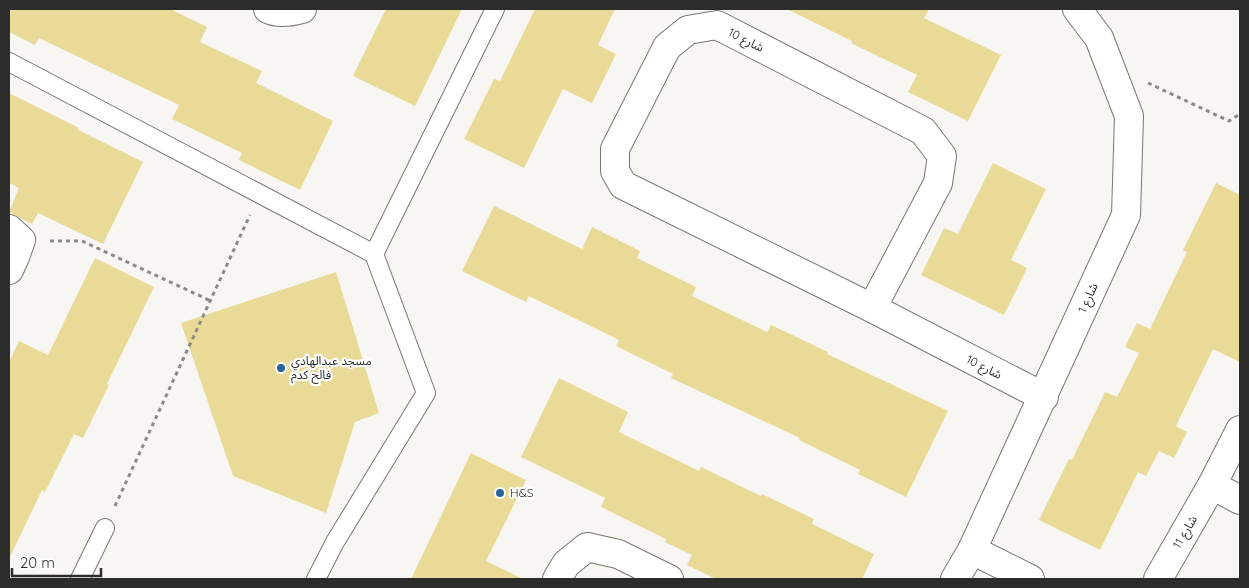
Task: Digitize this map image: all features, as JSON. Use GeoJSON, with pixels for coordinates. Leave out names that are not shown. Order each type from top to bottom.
{"type":"FeatureCollection","features":[{"type":"Feature","properties":{"kind":"street"},"geometry":{"type":"LineString","coordinates":[[268,9],[290,12],[302,9]]}},
{"type":"Feature","properties":{"kind":"street","name":"شارع 1"},"geometry":{"type":"LineString","coordinates":[[955,579],[972,550],[1044,397],[1126,215],[1129,116],[1100,38],[1077,9]]}},
{"type":"Feature","properties":{"kind":"street","name":"شارع 10"},"geometry":{"type":"LineString","coordinates":[[872,308],[938,183],[942,156],[924,131],[717,25],[688,30],[667,47],[615,149],[615,171],[623,185],[872,308],[1044,397]]}},
{"type":"Feature","properties":{"kind":"street"},"geometry":{"type":"LineString","coordinates":[[9,270],[15,257],[15,235]]}},
{"type":"Feature","properties":{"kind":"street","name":"شارع 11"},"geometry":{"type":"LineString","coordinates":[[1158,579],[1212,484],[1240,430]]}},
{"type":"Feature","properties":{"kind":"street"},"geometry":{"type":"LineString","coordinates":[[1212,484],[1240,500]]}},
{"type":"Feature","properties":{"kind":"street"},"geometry":{"type":"LineString","coordinates":[[557,579],[566,564],[587,547],[618,554],[669,579]]}},
{"type":"Feature","properties":{"kind":"street"},"geometry":{"type":"LineString","coordinates":[[972,550],[1030,579]]}},
{"type":"Feature","properties":{"kind":"lane"},"geometry":{"type":"LineString","coordinates":[[374,254],[495,9]]}},
{"type":"Feature","properties":{"kind":"lane"},"geometry":{"type":"LineString","coordinates":[[9,62],[374,254],[426,393],[335,542],[316,579]]}},
{"type":"Feature","properties":{"kind":"lane"},"geometry":{"type":"LineString","coordinates":[[80,579],[105,528]]}},
{"type":"Feature","properties":{"kind":"path"},"geometry":{"type":"LineString","coordinates":[[1109,65],[1229,121],[1240,114]]}},
{"type":"Feature","properties":{"kind":"path"},"geometry":{"type":"LineString","coordinates":[[105,528],[260,194]]}},
{"type":"Feature","properties":{"kind":"path"},"geometry":{"type":"LineString","coordinates":[[15,235],[82,241],[211,301]]}},
{"type":"Feature","properties":{"kind":"building"},"geometry":{"type":"Polygon","coordinates":[[[9,9],[170,9],[207,27],[200,42],[262,71],[256,83],[333,121],[300,190],[239,160],[242,153],[172,119],[179,105],[39,38],[35,45],[9,32],[9,9]]]}},
{"type":"Feature","properties":{"kind":"building"},"geometry":{"type":"Polygon","coordinates":[[[386,9],[462,9],[415,106],[353,76],[386,9]]]}},
{"type":"Feature","properties":{"kind":"building"},"geometry":{"type":"Polygon","coordinates":[[[535,9],[615,9],[598,45],[616,54],[592,103],[563,89],[524,168],[464,139],[494,79],[500,81],[535,9]]]}},
{"type":"Feature","properties":{"kind":"building"},"geometry":{"type":"Polygon","coordinates":[[[787,9],[929,9],[924,18],[1001,55],[968,121],[908,92],[917,75],[787,9]]]}},
{"type":"Feature","properties":{"kind":"building"},"geometry":{"type":"Polygon","coordinates":[[[9,93],[143,162],[103,244],[38,213],[32,224],[9,212],[19,188],[9,183],[9,93]]]}},
{"type":"Feature","properties":{"kind":"building"},"geometry":{"type":"Polygon","coordinates":[[[993,163],[1046,189],[1011,260],[1027,268],[1004,315],[921,275],[944,228],[958,234],[993,163]]]}},
{"type":"Feature","properties":{"kind":"building"},"geometry":{"type":"Polygon","coordinates":[[[1216,183],[1240,195],[1240,362],[1213,349],[1176,426],[1187,432],[1174,458],[1159,451],[1146,476],[1138,472],[1100,550],[1039,520],[1069,459],[1072,460],[1105,392],[1117,397],[1139,353],[1125,347],[1137,323],[1150,329],[1187,252],[1183,250],[1216,183]]]}},
{"type":"Feature","properties":{"kind":"building"},"geometry":{"type":"Polygon","coordinates":[[[494,206],[582,249],[592,227],[640,251],[637,258],[696,287],[692,296],[767,332],[771,325],[828,352],[827,354],[948,411],[906,497],[858,474],[860,470],[799,440],[800,438],[671,378],[673,374],[616,346],[619,340],[529,296],[526,302],[462,271],[494,206]]]}},
{"type":"Feature","properties":{"kind":"building"},"geometry":{"type":"Polygon","coordinates":[[[95,258],[154,287],[83,438],[74,434],[45,492],[42,490],[9,559],[9,362],[19,341],[48,355],[95,258]]]}},
{"type":"Feature","properties":{"kind":"building","name":"مسجد عبدالهادي فالح كدم"},"geometry":{"type":"Polygon","coordinates":[[[336,272],[379,413],[355,422],[326,513],[233,476],[181,323],[336,272]]]}},
{"type":"Feature","properties":{"kind":"building"},"geometry":{"type":"Polygon","coordinates":[[[559,378],[628,412],[619,432],[699,471],[701,467],[761,496],[762,494],[814,519],[812,524],[874,554],[862,579],[716,579],[687,565],[692,555],[665,542],[666,539],[601,507],[605,498],[521,457],[559,378]]]}},
{"type":"Feature","properties":{"kind":"building"},"geometry":{"type":"Polygon","coordinates":[[[471,453],[526,480],[486,561],[523,579],[411,579],[471,453]]]}},
{"type":"Feature","properties":{"kind":"place","name":"مسجد عبدالهادي فالح كدم"},"geometry":{"type":"Point","coordinates":[281,368]}},
{"type":"Feature","properties":{"kind":"place","name":"H&S"},"geometry":{"type":"Point","coordinates":[500,493]}}]}
